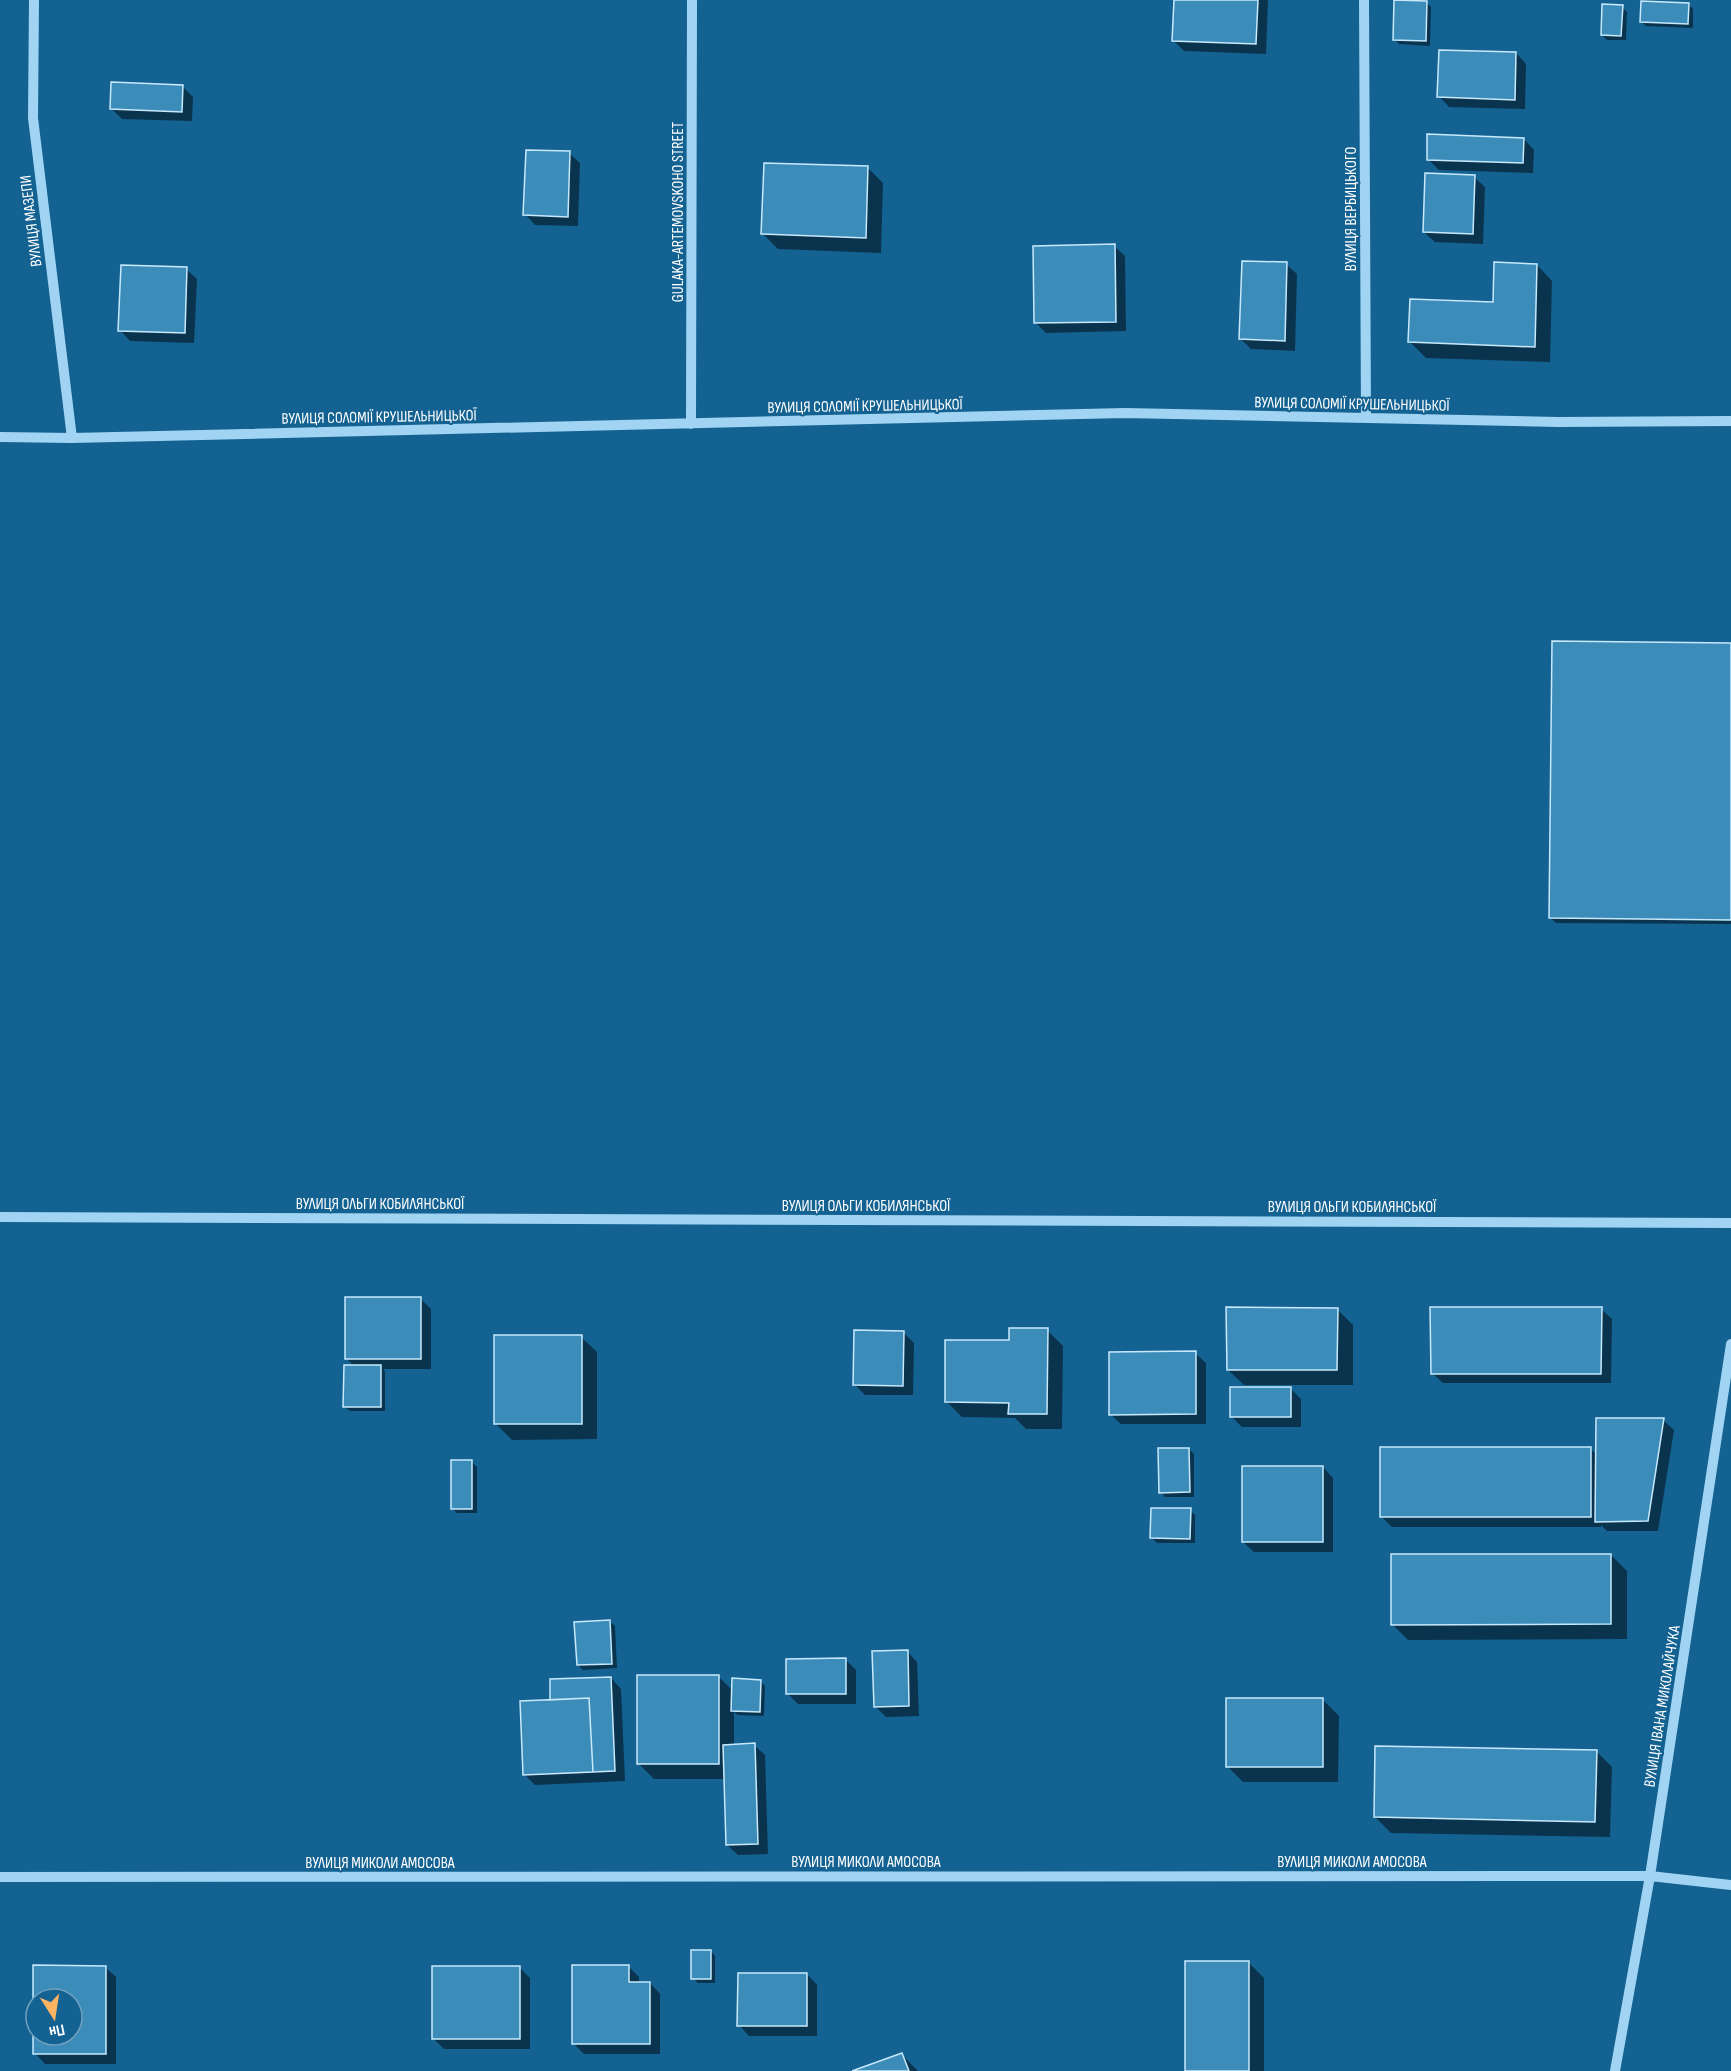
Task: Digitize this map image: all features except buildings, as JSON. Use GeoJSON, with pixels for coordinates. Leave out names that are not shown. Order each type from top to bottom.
{"type":"FeatureCollection","features":[{"type":"Feature","properties":{"kind":"street","name":"ВУЛИЦЯ МАЗЕПИ"},"geometry":{"type":"LineString","coordinates":[[34,0],[33,118],[72,438]]}},
{"type":"Feature","properties":{"kind":"street","name":"GULAKA-ARTEMOVSKOHO STREET"},"geometry":{"type":"LineString","coordinates":[[691,424],[692,0]]}},
{"type":"Feature","properties":{"kind":"street","name":"ВУЛИЦЯ ВЕРБИЦЬКОГО"},"geometry":{"type":"LineString","coordinates":[[1364,0],[1366,418]]}},
{"type":"Feature","properties":{"kind":"street","name":"ВУЛИЦЯ СОЛОМІЇ КРУШЕЛЬНИЦЬКОЇ"},"geometry":{"type":"LineString","coordinates":[[0,437],[72,438],[1125,413],[1558,422],[1731,421]]}},
{"type":"Feature","properties":{"kind":"street","name":"ВУЛИЦЯ ОЛЬГИ КОБИЛЯНСЬКОЇ"},"geometry":{"type":"LineString","coordinates":[[0,1217],[1731,1223]]}},
{"type":"Feature","properties":{"kind":"street","name":"ВУЛИЦЯ ІВАНА МИКОЛАЙЧУКА"},"geometry":{"type":"LineString","coordinates":[[1615,2071],[1650,1876],[1731,1344]]}},
{"type":"Feature","properties":{"kind":"street","name":"ВУЛИЦЯ МИКОЛИ АМОСОВА"},"geometry":{"type":"LineString","coordinates":[[0,1877],[1650,1876],[1731,1885]]}}]}
